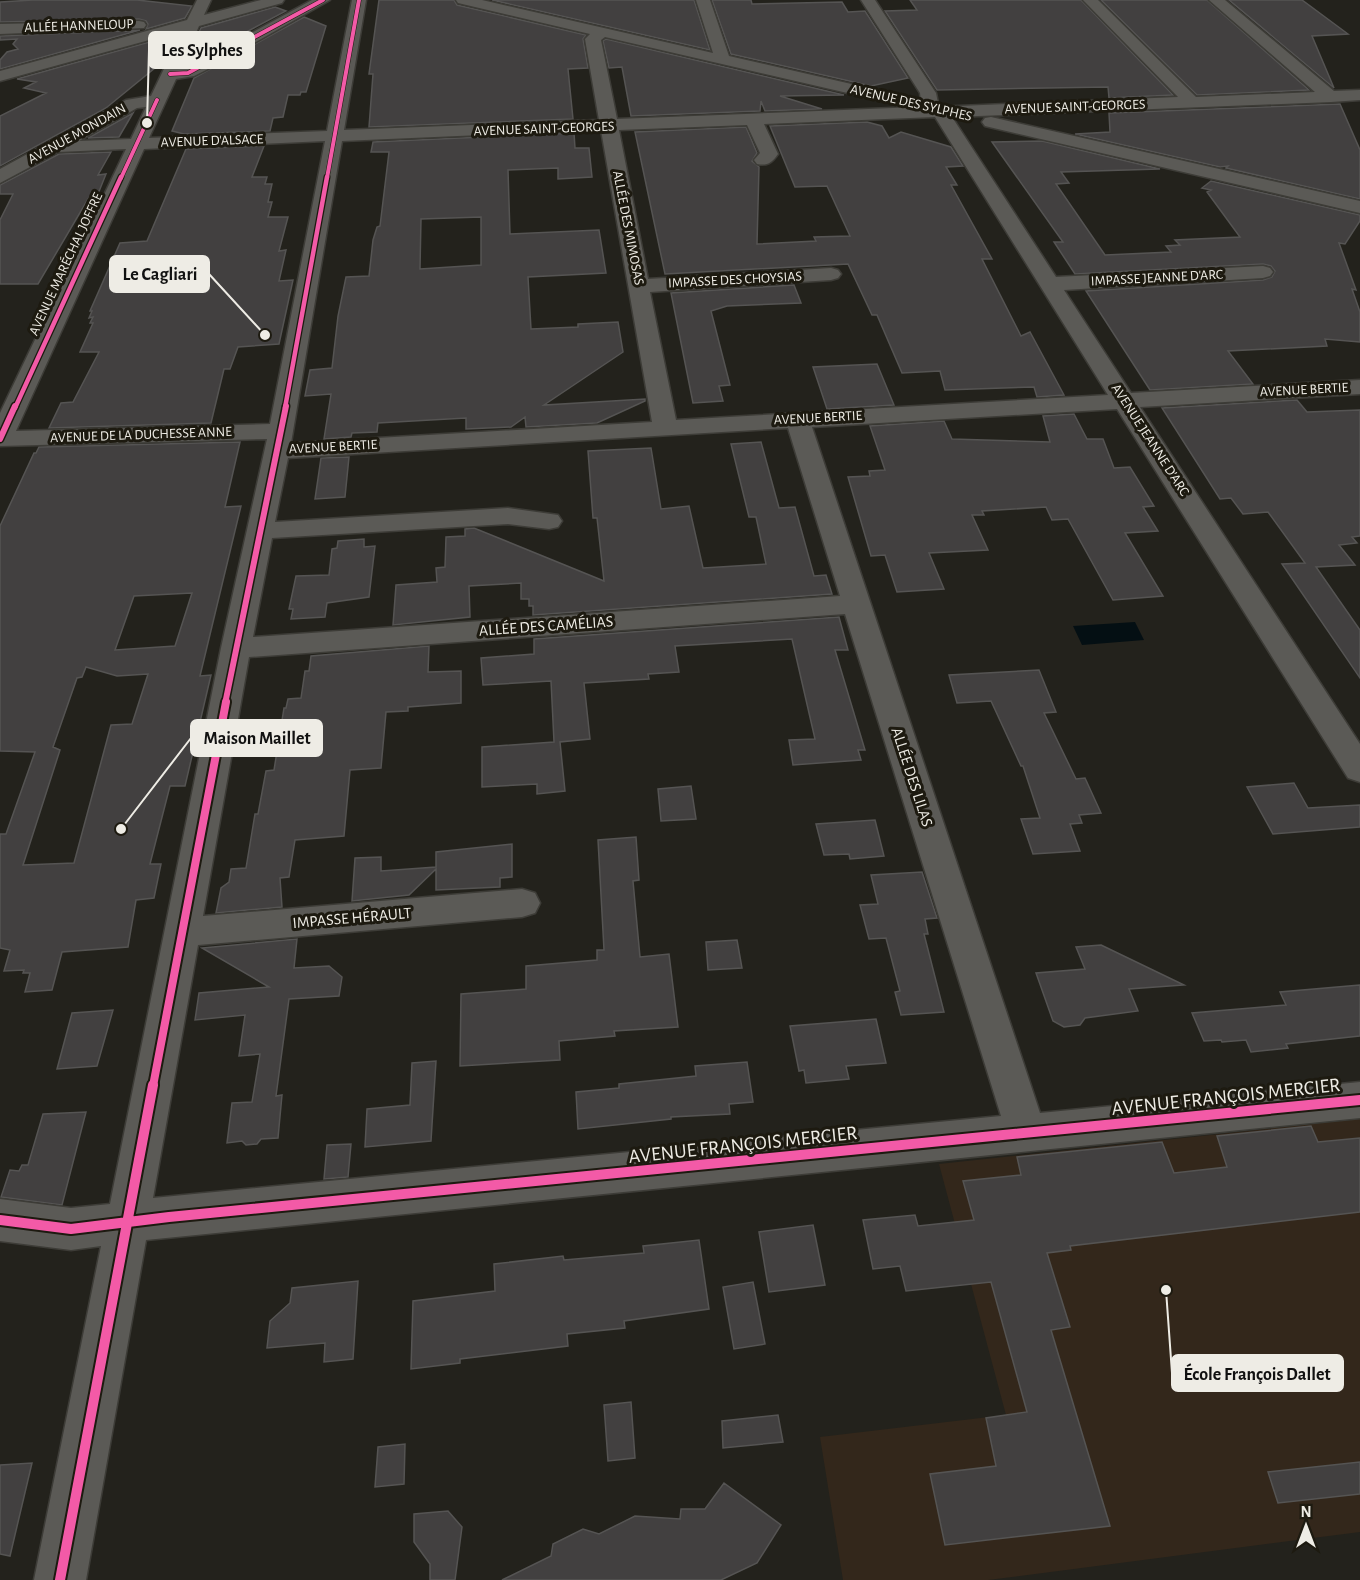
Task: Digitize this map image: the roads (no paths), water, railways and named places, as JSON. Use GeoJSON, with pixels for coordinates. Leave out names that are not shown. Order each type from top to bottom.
{"type":"FeatureCollection","features":[{"type":"Feature","properties":{"kind":"street","name":"AVENUE MARÉCHAL JOFFRE"},"geometry":{"type":"LineString","coordinates":[[0,439],[204,0]]}},
{"type":"Feature","properties":{"kind":"street"},"geometry":{"type":"LineString","coordinates":[[0,75],[277,0]]}},
{"type":"Feature","properties":{"kind":"street"},"geometry":{"type":"LineString","coordinates":[[170,74],[188,73],[323,0]]}},
{"type":"Feature","properties":{"kind":"street"},"geometry":{"type":"LineString","coordinates":[[60,1580],[236,648],[279,441],[359,0]]}},
{"type":"Feature","properties":{"kind":"street","name":"AVENUE DES SYLPHES"},"geometry":{"type":"LineString","coordinates":[[463,0],[1360,207]]}},
{"type":"Feature","properties":{"kind":"street"},"geometry":{"type":"LineString","coordinates":[[703,0],[722,55],[717,59]]}},
{"type":"Feature","properties":{"kind":"street"},"geometry":{"type":"LineString","coordinates":[[868,0],[928,93],[930,103],[925,106]]}},
{"type":"Feature","properties":{"kind":"street"},"geometry":{"type":"LineString","coordinates":[[1090,0],[1192,102]]}},
{"type":"Feature","properties":{"kind":"street"},"geometry":{"type":"LineString","coordinates":[[1216,0],[1331,97]]}},
{"type":"Feature","properties":{"kind":"street","name":"ALLÉE HANNELOUP"},"geometry":{"type":"LineString","coordinates":[[0,29],[194,22]]}},
{"type":"Feature","properties":{"kind":"street","name":"ALLÉE DES MIMOSAS"},"geometry":{"type":"LineString","coordinates":[[602,32],[593,39],[665,427]]}},
{"type":"Feature","properties":{"kind":"street","name":"AVENUE SAINT-GEORGES"},"geometry":{"type":"LineString","coordinates":[[335,137],[1360,95]]}},
{"type":"Feature","properties":{"kind":"street","name":"AVENUE MONDAIN"},"geometry":{"type":"LineString","coordinates":[[0,177],[132,104],[157,100]]}},
{"type":"Feature","properties":{"kind":"street","name":"AVENUE JEANNE D'ARC"},"geometry":{"type":"LineString","coordinates":[[949,112],[943,115],[949,127],[1360,770]]}},
{"type":"Feature","properties":{"kind":"street"},"geometry":{"type":"LineString","coordinates":[[754,120],[769,154],[763,160]]}},
{"type":"Feature","properties":{"kind":"street","name":"AVENUE D'ALSACE"},"geometry":{"type":"LineString","coordinates":[[11,149],[335,137]]}},
{"type":"Feature","properties":{"kind":"street","name":"IMPASSE JEANNE D'ARC"},"geometry":{"type":"LineString","coordinates":[[1050,284],[1263,272]]}},
{"type":"Feature","properties":{"kind":"street","name":"IMPASSE DES CHOYSIAS"},"geometry":{"type":"LineString","coordinates":[[639,286],[831,274]]}},
{"type":"Feature","properties":{"kind":"street","name":"AVENUE BERTIE"},"geometry":{"type":"LineString","coordinates":[[279,441],[665,427],[1360,387]]}},
{"type":"Feature","properties":{"kind":"street","name":"ALLÉE DES LILAS"},"geometry":{"type":"LineString","coordinates":[[797,419],[1027,1134]]}},
{"type":"Feature","properties":{"kind":"street","name":"AVENUE DE LA DUCHESSE ANNE"},"geometry":{"type":"LineString","coordinates":[[0,439],[279,441]]}},
{"type":"Feature","properties":{"kind":"street"},"geometry":{"type":"LineString","coordinates":[[260,531],[508,516],[549,521]]}},
{"type":"Feature","properties":{"kind":"street","name":"ALLÉE DES CAMÉLIAS"},"geometry":{"type":"LineString","coordinates":[[236,648],[855,604]]}},
{"type":"Feature","properties":{"kind":"street","name":"IMPASSE HÉRAULT"},"geometry":{"type":"LineString","coordinates":[[182,932],[522,903]]}},
{"type":"Feature","properties":{"kind":"street","name":"AVENUE FRANÇOIS MERCIER"},"geometry":{"type":"LineString","coordinates":[[0,1221],[70,1229],[1360,1100]]}},
{"type":"Feature","properties":{"kind":"place","name":"Les Sylphes"},"geometry":{"type":"Point","coordinates":[147,123]}},
{"type":"Feature","properties":{"kind":"place","name":"Le Cagliari"},"geometry":{"type":"Point","coordinates":[265,335]}},
{"type":"Feature","properties":{"kind":"place","name":"Maison Maillet"},"geometry":{"type":"Point","coordinates":[121,829]}},
{"type":"Feature","properties":{"kind":"place","name":"École François Dallet"},"geometry":{"type":"Point","coordinates":[1166,1290]}}]}
